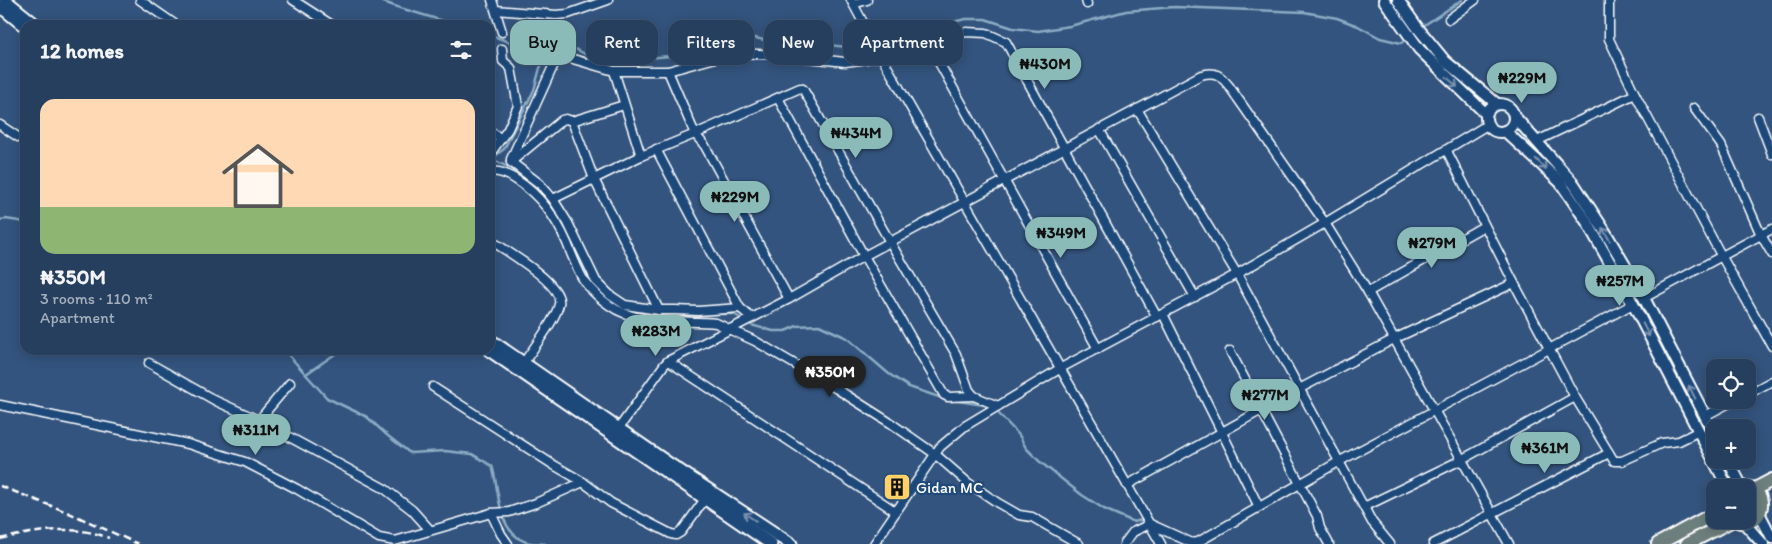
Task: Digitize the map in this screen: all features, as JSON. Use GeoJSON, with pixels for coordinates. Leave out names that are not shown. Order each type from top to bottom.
{"type":"FeatureCollection","features":[{"type":"Feature","properties":{"kind":"main road"},"geometry":{"type":"LineString","coordinates":[[6,0],[30,20]]}},
{"type":"Feature","properties":{"kind":"main road"},"geometry":{"type":"LineString","coordinates":[[0,6],[20,22]]}},
{"type":"Feature","properties":{"kind":"main road"},"geometry":{"type":"LineString","coordinates":[[495,344],[705,499],[771,544]]}},
{"type":"Feature","properties":{"kind":"main road"},"geometry":{"type":"LineString","coordinates":[[495,354],[791,544]]}},
{"type":"Feature","properties":{"kind":"main road"},"geometry":{"type":"LineString","coordinates":[[1756,485],[1772,480]]}},
{"type":"Feature","properties":{"kind":"main road"},"geometry":{"type":"LineString","coordinates":[[1756,495],[1760,497],[1764,507],[1756,518]]}},
{"type":"Feature","properties":{"kind":"main road"},"geometry":{"type":"LineString","coordinates":[[1658,544],[1706,518]]}},
{"type":"Feature","properties":{"kind":"main road"},"geometry":{"type":"LineString","coordinates":[[1687,544],[1720,529]]}},
{"type":"Feature","properties":{"kind":"street"},"geometry":{"type":"LineString","coordinates":[[140,0],[169,20]]}},
{"type":"Feature","properties":{"kind":"street"},"geometry":{"type":"LineString","coordinates":[[293,0],[324,20]]}},
{"type":"Feature","properties":{"kind":"street"},"geometry":{"type":"LineString","coordinates":[[492,0],[502,32]]}},
{"type":"Feature","properties":{"kind":"street"},"geometry":{"type":"LineString","coordinates":[[496,10],[556,15],[568,14],[608,0]]}},
{"type":"Feature","properties":{"kind":"street"},"geometry":{"type":"LineString","coordinates":[[862,20],[852,2],[867,0]]}},
{"type":"Feature","properties":{"kind":"street"},"geometry":{"type":"LineString","coordinates":[[1384,0],[1419,49],[1486,114]]}},
{"type":"Feature","properties":{"kind":"street"},"geometry":{"type":"LineString","coordinates":[[1398,0],[1428,42],[1445,61],[1497,104],[1508,106],[1514,116],[1574,184],[1644,298],[1707,419]]}},
{"type":"Feature","properties":{"kind":"street"},"geometry":{"type":"LineString","coordinates":[[1449,19],[1475,0]]}},
{"type":"Feature","properties":{"kind":"street"},"geometry":{"type":"LineString","coordinates":[[1609,0],[1609,39],[1635,94],[1772,346]]}},
{"type":"Feature","properties":{"kind":"street"},"geometry":{"type":"LineString","coordinates":[[963,33],[986,33],[1006,42],[1064,148],[1160,315],[1259,507]]}},
{"type":"Feature","properties":{"kind":"street"},"geometry":{"type":"LineString","coordinates":[[495,147],[508,129],[518,106],[510,68],[503,61],[502,50]]}},
{"type":"Feature","properties":{"kind":"street"},"geometry":{"type":"LineString","coordinates":[[511,162],[555,62],[566,57],[614,71],[668,71],[734,53],[781,54],[843,62]]}},
{"type":"Feature","properties":{"kind":"street"},"geometry":{"type":"LineString","coordinates":[[886,65],[1162,544]]}},
{"type":"Feature","properties":{"kind":"street"},"geometry":{"type":"LineString","coordinates":[[940,65],[1098,349]]}},
{"type":"Feature","properties":{"kind":"street"},"geometry":{"type":"LineString","coordinates":[[614,71],[641,156]]}},
{"type":"Feature","properties":{"kind":"street"},"geometry":{"type":"LineString","coordinates":[[668,71],[695,134],[705,146],[789,299]]}},
{"type":"Feature","properties":{"kind":"street"},"geometry":{"type":"LineString","coordinates":[[616,432],[668,361],[789,299],[864,256],[1099,129],[1210,72],[1216,74],[1229,86],[1325,223],[1368,292],[1509,544]]}},
{"type":"Feature","properties":{"kind":"street"},"geometry":{"type":"LineString","coordinates":[[553,199],[656,149],[800,88],[804,91],[956,354],[965,382],[974,396]]}},
{"type":"Feature","properties":{"kind":"street"},"geometry":{"type":"LineString","coordinates":[[1537,141],[1635,94]]}},
{"type":"Feature","properties":{"kind":"street"},"geometry":{"type":"LineString","coordinates":[[778,98],[864,256],[944,395],[948,397],[974,396],[998,406]]}},
{"type":"Feature","properties":{"kind":"street"},"geometry":{"type":"LineString","coordinates":[[1497,104],[1490,107],[1486,114],[1487,125],[1496,132],[1505,131],[1513,124],[1514,116]]}},
{"type":"Feature","properties":{"kind":"street"},"geometry":{"type":"LineString","coordinates":[[511,162],[562,120],[572,121],[624,105]]}},
{"type":"Feature","properties":{"kind":"street"},"geometry":{"type":"LineString","coordinates":[[1694,108],[1721,145],[1761,235],[1772,254]]}},
{"type":"Feature","properties":{"kind":"street"},"geometry":{"type":"LineString","coordinates":[[1137,110],[1237,274],[1301,388],[1372,522],[1390,544]]}},
{"type":"Feature","properties":{"kind":"street"},"geometry":{"type":"LineString","coordinates":[[1758,117],[1772,154]]}},
{"type":"Feature","properties":{"kind":"street"},"geometry":{"type":"LineString","coordinates":[[572,121],[594,179],[659,310]]}},
{"type":"Feature","properties":{"kind":"street"},"geometry":{"type":"LineString","coordinates":[[0,125],[20,137]]}},
{"type":"Feature","properties":{"kind":"street"},"geometry":{"type":"LineString","coordinates":[[874,544],[935,454],[965,426],[1061,368],[1237,274],[1447,151],[1487,125]]}},
{"type":"Feature","properties":{"kind":"street"},"geometry":{"type":"LineString","coordinates":[[1099,129],[1196,296]]}},
{"type":"Feature","properties":{"kind":"street"},"geometry":{"type":"LineString","coordinates":[[1505,131],[1560,182],[1597,238],[1723,479]]}},
{"type":"Feature","properties":{"kind":"street"},"geometry":{"type":"LineString","coordinates":[[495,135],[501,139]]}},
{"type":"Feature","properties":{"kind":"street"},"geometry":{"type":"LineString","coordinates":[[656,149],[740,308],[750,319]]}},
{"type":"Feature","properties":{"kind":"street"},"geometry":{"type":"LineString","coordinates":[[1447,151],[1484,226],[1575,397],[1614,461],[1618,462],[1662,444],[1679,442],[1699,431]]}},
{"type":"Feature","properties":{"kind":"street"},"geometry":{"type":"LineString","coordinates":[[511,162],[540,184],[553,199],[568,223],[596,281],[610,295],[625,304],[659,310],[698,311],[740,308]]}},
{"type":"Feature","properties":{"kind":"street"},"geometry":{"type":"LineString","coordinates":[[495,172],[502,172],[510,176],[544,203],[556,222],[584,280],[600,298],[611,306],[643,318],[716,323],[733,328],[837,389],[935,454],[967,482],[998,504],[1019,515],[1032,517],[1079,544]]}},
{"type":"Feature","properties":{"kind":"street"},"geometry":{"type":"LineString","coordinates":[[1368,292],[1484,226]]}},
{"type":"Feature","properties":{"kind":"street"},"geometry":{"type":"LineString","coordinates":[[1644,298],[1772,229]]}},
{"type":"Feature","properties":{"kind":"street"},"geometry":{"type":"LineString","coordinates":[[495,243],[533,269],[559,296],[560,302],[556,315],[523,364]]}},
{"type":"Feature","properties":{"kind":"street"},"geometry":{"type":"LineString","coordinates":[[1127,485],[1220,432],[1394,339],[1514,283]]}},
{"type":"Feature","properties":{"kind":"street"},"geometry":{"type":"LineString","coordinates":[[1124,544],[1133,532],[1150,524],[1195,543],[1340,461],[1633,304]]}},
{"type":"Feature","properties":{"kind":"street"},"geometry":{"type":"LineString","coordinates":[[1230,351],[1317,516],[1320,528],[1329,544]]}},
{"type":"Feature","properties":{"kind":"street"},"geometry":{"type":"LineString","coordinates":[[668,361],[895,511]]}},
{"type":"Feature","properties":{"kind":"street"},"geometry":{"type":"LineString","coordinates":[[149,363],[216,401],[259,420],[385,489],[412,510],[430,530]]}},
{"type":"Feature","properties":{"kind":"street"},"geometry":{"type":"LineString","coordinates":[[1756,390],[1772,381]]}},
{"type":"Feature","properties":{"kind":"street"},"geometry":{"type":"LineString","coordinates":[[259,420],[290,383]]}},
{"type":"Feature","properties":{"kind":"street"},"geometry":{"type":"LineString","coordinates":[[433,387],[583,482],[611,503],[671,534],[681,532],[705,499]]}},
{"type":"Feature","properties":{"kind":"street"},"geometry":{"type":"LineString","coordinates":[[1364,507],[1461,460],[1575,397]]}},
{"type":"Feature","properties":{"kind":"street"},"geometry":{"type":"LineString","coordinates":[[0,404],[188,444],[245,462],[297,489],[379,538],[395,541],[493,513],[510,512],[536,503],[583,482]]}},
{"type":"Feature","properties":{"kind":"street"},"geometry":{"type":"LineString","coordinates":[[1705,416],[1718,409]]}},
{"type":"Feature","properties":{"kind":"street"},"geometry":{"type":"LineString","coordinates":[[1433,544],[1609,453]]}},
{"type":"Feature","properties":{"kind":"street"},"geometry":{"type":"LineString","coordinates":[[1764,507],[1772,538]]}},
{"type":"Feature","properties":{"kind":"street"},"geometry":{"type":"LineString","coordinates":[[493,513],[500,534],[508,544]]}},
{"type":"Feature","properties":{"kind":"street"},"geometry":{"type":"LineString","coordinates":[[1746,529],[1763,544]]}},
{"type":"Feature","properties":{"kind":"waterway"},"geometry":{"type":"LineString","coordinates":[[378,0],[440,20]]}},
{"type":"Feature","properties":{"kind":"waterway"},"geometry":{"type":"LineString","coordinates":[[1420,28],[1462,0]]}},
{"type":"Feature","properties":{"kind":"waterway"},"geometry":{"type":"LineString","coordinates":[[495,156],[504,149],[534,90],[540,68],[546,56],[557,46],[568,45],[585,54],[600,57],[637,59],[681,55],[735,39],[755,38],[774,42],[809,43],[866,49],[939,25],[966,19],[985,19],[1013,28],[1038,31],[1070,26],[1126,11],[1174,7],[1304,12],[1337,18],[1358,26],[1380,38],[1401,43],[1408,38]]}},
{"type":"Feature","properties":{"kind":"waterway"},"geometry":{"type":"LineString","coordinates":[[495,37],[510,42]]}},
{"type":"Feature","properties":{"kind":"waterway"},"geometry":{"type":"LineString","coordinates":[[495,161],[521,174]]}},
{"type":"Feature","properties":{"kind":"waterway"},"geometry":{"type":"LineString","coordinates":[[535,185],[554,207]]}},
{"type":"Feature","properties":{"kind":"waterway"},"geometry":{"type":"LineString","coordinates":[[0,220],[20,221]]}},
{"type":"Feature","properties":{"kind":"waterway"},"geometry":{"type":"LineString","coordinates":[[566,227],[592,281]]}},
{"type":"Feature","properties":{"kind":"waterway"},"geometry":{"type":"LineString","coordinates":[[606,296],[610,301],[619,305]]}},
{"type":"Feature","properties":{"kind":"waterway"},"geometry":{"type":"LineString","coordinates":[[626,309],[662,314],[734,314],[751,325],[773,331],[785,331],[797,326],[819,325],[847,338],[889,374],[909,387],[945,399]]}},
{"type":"Feature","properties":{"kind":"waterway"},"geometry":{"type":"LineString","coordinates":[[288,355],[327,398],[367,417],[410,453],[445,451],[472,454],[492,466],[501,509],[509,529],[516,537],[526,542],[545,544]]}},
{"type":"Feature","properties":{"kind":"waterway"},"geometry":{"type":"LineString","coordinates":[[306,374],[334,355]]}},
{"type":"Feature","properties":{"kind":"waterway"},"geometry":{"type":"LineString","coordinates":[[951,400],[984,405]]}},
{"type":"Feature","properties":{"kind":"waterway"},"geometry":{"type":"LineString","coordinates":[[999,414],[1019,435],[1026,448],[1039,461],[1082,495],[1104,509],[1134,522],[1141,520]]}},
{"type":"Feature","properties":{"kind":"railway"},"geometry":{"type":"LineString","coordinates":[[0,486],[67,512],[138,544]]}},
{"type":"Feature","properties":{"kind":"railway"},"geometry":{"type":"LineString","coordinates":[[0,539],[55,530],[82,531],[109,538]]}},
{"type":"Feature","properties":{"kind":"place","name":"Gidan MC"},"geometry":{"type":"Point","coordinates":[897,487]}}]}
